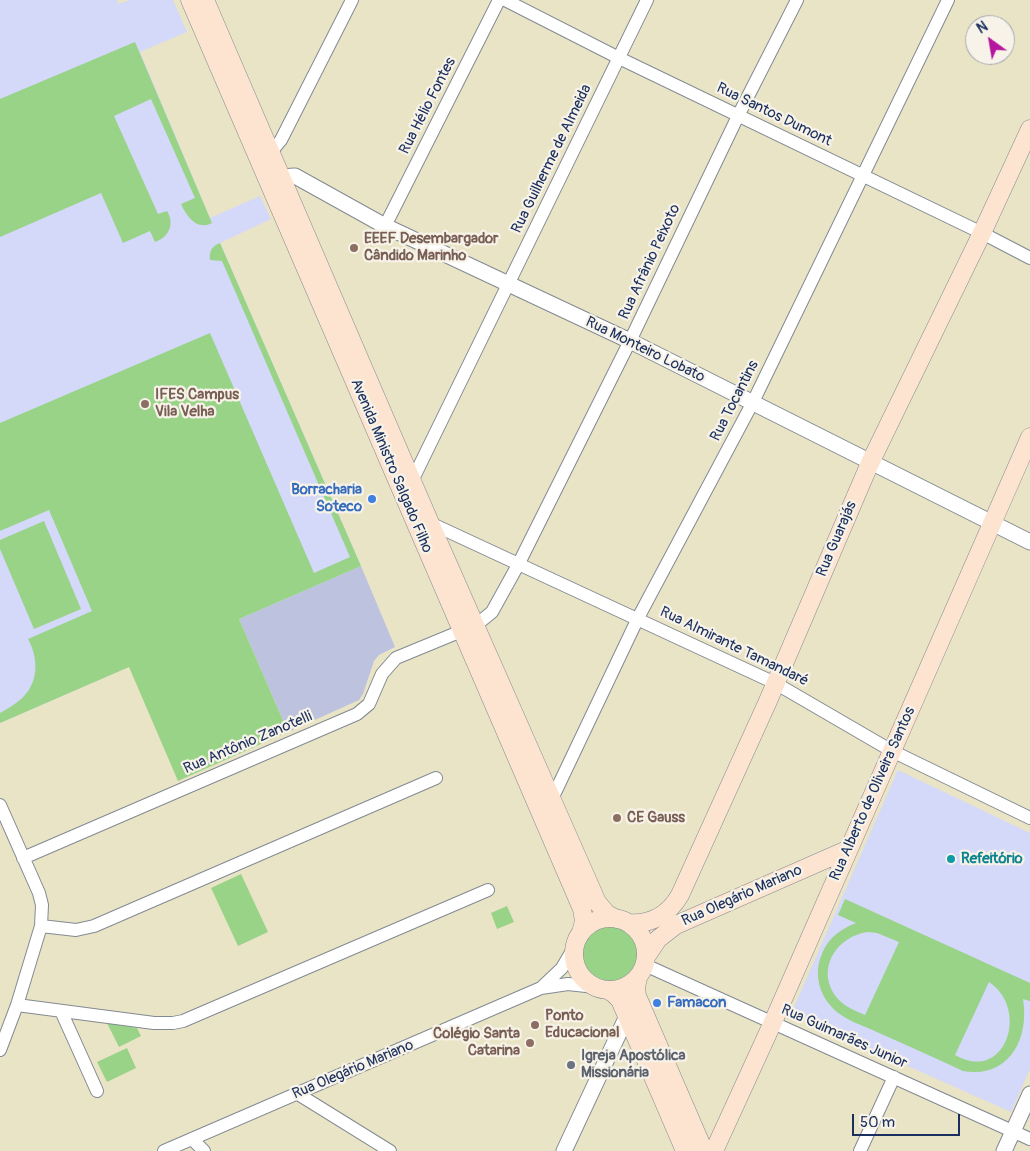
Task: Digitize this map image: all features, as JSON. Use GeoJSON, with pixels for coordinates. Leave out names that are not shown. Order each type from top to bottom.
{"type":"FeatureCollection","features":[{"type":"Feature","properties":{"kind":"main road","name":"Avenida Ministro Salgado Filho"},"geometry":{"type":"LineString","coordinates":[[198,3],[265,156],[277,202],[406,484]]}},
{"type":"Feature","properties":{"kind":"main road","name":"Rua Guarajás"},"geometry":{"type":"LineString","coordinates":[[623,921],[644,923],[663,915],[675,904],[684,887],[764,710],[870,463],[982,233],[1030,129]]}},
{"type":"Feature","properties":{"kind":"main road","name":"Avenida Ministro Salgado Filho"},"geometry":{"type":"LineString","coordinates":[[265,156],[282,179],[406,484],[546,804],[597,902],[607,914],[623,921]]}},
{"type":"Feature","properties":{"kind":"main road","name":"Rua Alberto de Oliveira Santos"},"geometry":{"type":"LineString","coordinates":[[714,1151],[773,1022],[1030,437]]}},
{"type":"Feature","properties":{"kind":"main road","name":"Avenida Ministro Salgado Filho"},"geometry":{"type":"LineString","coordinates":[[546,804],[584,913],[584,922],[579,938]]}},
{"type":"Feature","properties":{"kind":"main road","name":"Rua Olegário Mariano"},"geometry":{"type":"LineString","coordinates":[[643,966],[654,944],[666,931],[849,849]]}},
{"type":"Feature","properties":{"kind":"main road"},"geometry":{"type":"LineString","coordinates":[[684,887],[687,905],[694,911],[702,914]]}},
{"type":"Feature","properties":{"kind":"main road"},"geometry":{"type":"LineString","coordinates":[[685,1151],[618,997],[586,981],[578,972],[574,955],[579,938],[590,925],[600,920],[623,921],[637,930],[644,940],[643,966],[636,987],[637,996],[704,1151]]}},
{"type":"Feature","properties":{"kind":"main road"},"geometry":{"type":"LineString","coordinates":[[601,989],[624,988],[643,966]]}},
{"type":"Feature","properties":{"kind":"street"},"geometry":{"type":"LineString","coordinates":[[265,156],[281,140],[352,0]]}},
{"type":"Feature","properties":{"kind":"street","name":"Rua Hélio Fontes"},"geometry":{"type":"LineString","coordinates":[[385,226],[499,0]]}},
{"type":"Feature","properties":{"kind":"street","name":"Rua Santos Dumont"},"geometry":{"type":"LineString","coordinates":[[505,0],[619,58],[1030,258]]}},
{"type":"Feature","properties":{"kind":"street","name":"Rua Guilherme de Almeida"},"geometry":{"type":"LineString","coordinates":[[406,484],[508,285],[647,0]]}},
{"type":"Feature","properties":{"kind":"street","name":"Rua Afrânio Peixoto"},"geometry":{"type":"LineString","coordinates":[[469,628],[492,612],[518,565],[630,342],[738,116],[797,0]]}},
{"type":"Feature","properties":{"kind":"street","name":"Rua Tocantins"},"geometry":{"type":"LineString","coordinates":[[546,804],[638,618],[753,402],[948,0]]}},
{"type":"Feature","properties":{"kind":"street","name":"Rua Monteiro Lobato"},"geometry":{"type":"LineString","coordinates":[[282,179],[288,176],[295,176],[385,226],[753,402],[870,463],[1030,542]]}},
{"type":"Feature","properties":{"kind":"street"},"geometry":{"type":"LineString","coordinates":[[277,202],[276,187],[282,179]]}},
{"type":"Feature","properties":{"kind":"street","name":"Rua Almirante Tamandaré"},"geometry":{"type":"LineString","coordinates":[[424,526],[638,618],[775,683],[892,751],[1029,815]]}},
{"type":"Feature","properties":{"kind":"street","name":"Rua Antônio Zanotelli"},"geometry":{"type":"LineString","coordinates":[[23,858],[357,714],[369,704],[382,674],[396,658],[469,628]]}},
{"type":"Feature","properties":{"kind":"street"},"geometry":{"type":"LineString","coordinates":[[41,926],[76,930],[94,926],[436,778]]}},
{"type":"Feature","properties":{"kind":"street"},"geometry":{"type":"LineString","coordinates":[[0,805],[39,893],[42,910],[41,926],[17,1005],[0,1050]]}},
{"type":"Feature","properties":{"kind":"street"},"geometry":{"type":"LineString","coordinates":[[17,1005],[154,1023],[183,1021],[488,890]]}},
{"type":"Feature","properties":{"kind":"street","name":"Rua Olegário Mariano"},"geometry":{"type":"LineString","coordinates":[[541,988],[562,968],[579,938]]}},
{"type":"Feature","properties":{"kind":"street","name":"Rua Guimarães Junior"},"geometry":{"type":"LineString","coordinates":[[643,966],[773,1022],[1030,1139]]}},
{"type":"Feature","properties":{"kind":"street","name":"Rua Olegário Mariano"},"geometry":{"type":"LineString","coordinates":[[172,1150],[192,1139],[541,988],[568,984],[601,989]]}},
{"type":"Feature","properties":{"kind":"street"},"geometry":{"type":"LineString","coordinates":[[61,1011],[98,1090]]}},
{"type":"Feature","properties":{"kind":"street"},"geometry":{"type":"LineString","coordinates":[[564,1151],[627,1016]]}},
{"type":"Feature","properties":{"kind":"street"},"geometry":{"type":"LineString","coordinates":[[860,1151],[894,1077]]}},
{"type":"Feature","properties":{"kind":"street"},"geometry":{"type":"LineString","coordinates":[[298,1094],[390,1151]]}},
{"type":"Feature","properties":{"kind":"street"},"geometry":{"type":"LineString","coordinates":[[1004,1151],[1030,1094]]}},
{"type":"Feature","properties":{"kind":"street"},"geometry":{"type":"LineString","coordinates":[[192,1139],[204,1151]]}},
{"type":"Feature","properties":{"kind":"shaded area","name":"IFES Campus Vila Velha"},"geometry":{"type":"Polygon","coordinates":[[[0,0],[117,0],[119,4],[129,0],[173,0],[187,32],[140,52],[210,218],[260,196],[271,219],[220,243],[361,566],[0,723],[0,0]]]}},
{"type":"Feature","properties":{"kind":"shaded area"},"geometry":{"type":"Polygon","coordinates":[[[361,566],[395,647],[379,655],[374,661],[363,694],[359,700],[288,732],[239,619],[361,566]]]}},
{"type":"Feature","properties":{"kind":"shaded area"},"geometry":{"type":"Polygon","coordinates":[[[898,770],[1030,833],[1030,1069],[1011,1112],[791,1014],[898,770]]]}},
{"type":"Feature","properties":{"kind":"green space"},"geometry":{"type":"Polygon","coordinates":[[[135,42],[212,223],[207,225],[197,224],[189,218],[181,204],[195,198],[151,99],[114,116],[158,214],[167,211],[170,225],[164,237],[155,242],[150,231],[123,243],[101,193],[0,237],[0,99],[135,42]]]}},
{"type":"Feature","properties":{"kind":"green space"},"geometry":{"type":"Polygon","coordinates":[[[220,243],[361,566],[239,619],[288,732],[178,781],[129,667],[0,723],[0,713],[26,694],[34,679],[34,655],[28,639],[92,611],[49,510],[0,531],[0,423],[210,333],[314,573],[350,557],[222,261],[210,260],[212,249],[220,243]]]}},
{"type":"Feature","properties":{"kind":"green space"},"geometry":{"type":"Polygon","coordinates":[[[44,521],[81,609],[34,629],[0,549],[0,540],[44,521]]]}},
{"type":"Feature","properties":{"kind":"green space"},"geometry":{"type":"Polygon","coordinates":[[[241,874],[268,932],[238,946],[211,888],[241,874]]]}},
{"type":"Feature","properties":{"kind":"green space"},"geometry":{"type":"Polygon","coordinates":[[[845,899],[1030,983],[1030,1001],[1023,999],[1023,1030],[1012,1054],[1003,1063],[992,1069],[978,1072],[963,1071],[840,1015],[823,995],[818,977],[819,965],[829,941],[838,932],[856,923],[838,915],[845,899]],[[868,932],[846,940],[838,948],[832,956],[828,977],[831,988],[838,999],[847,1007],[865,1015],[899,942],[877,933],[868,932]],[[989,982],[955,1055],[973,1061],[988,1060],[999,1052],[1006,1040],[1010,1025],[1008,1009],[1001,994],[989,982]]]}},
{"type":"Feature","properties":{"kind":"green space"},"geometry":{"type":"Polygon","coordinates":[[[507,906],[514,922],[497,929],[491,913],[507,906]]]}},
{"type":"Feature","properties":{"kind":"green space"},"geometry":{"type":"Polygon","coordinates":[[[610,924],[622,927],[632,933],[638,943],[641,955],[638,967],[632,977],[622,983],[610,986],[598,983],[588,977],[582,967],[579,955],[582,943],[588,933],[598,927],[610,924]]]}},
{"type":"Feature","properties":{"kind":"green space"},"geometry":{"type":"Polygon","coordinates":[[[107,1023],[137,1028],[141,1036],[119,1047],[107,1023]]]}},
{"type":"Feature","properties":{"kind":"green space"},"geometry":{"type":"Polygon","coordinates":[[[127,1048],[136,1068],[107,1082],[97,1062],[127,1048]]]}},
{"type":"Feature","properties":{"kind":"place","name":"EEEF Desembargador Cândido Marinho"},"geometry":{"type":"Point","coordinates":[354,248]}},
{"type":"Feature","properties":{"kind":"place","name":"IFES Campus Vila Velha"},"geometry":{"type":"Point","coordinates":[145,404]}},
{"type":"Feature","properties":{"kind":"place","name":"Borracharia Soteco"},"geometry":{"type":"Point","coordinates":[372,499]}},
{"type":"Feature","properties":{"kind":"place","name":"CE Gauss"},"geometry":{"type":"Point","coordinates":[617,818]}},
{"type":"Feature","properties":{"kind":"place","name":"Refeitório"},"geometry":{"type":"Point","coordinates":[951,859]}},
{"type":"Feature","properties":{"kind":"place","name":"Famacon"},"geometry":{"type":"Point","coordinates":[657,1003]}},
{"type":"Feature","properties":{"kind":"place","name":"Ponto Educacional"},"geometry":{"type":"Point","coordinates":[535,1025]}},
{"type":"Feature","properties":{"kind":"place","name":"Colégio Santa Catarina"},"geometry":{"type":"Point","coordinates":[530,1043]}},
{"type":"Feature","properties":{"kind":"place","name":"Igreja Apostólica Missionária"},"geometry":{"type":"Point","coordinates":[571,1065]}}]}
